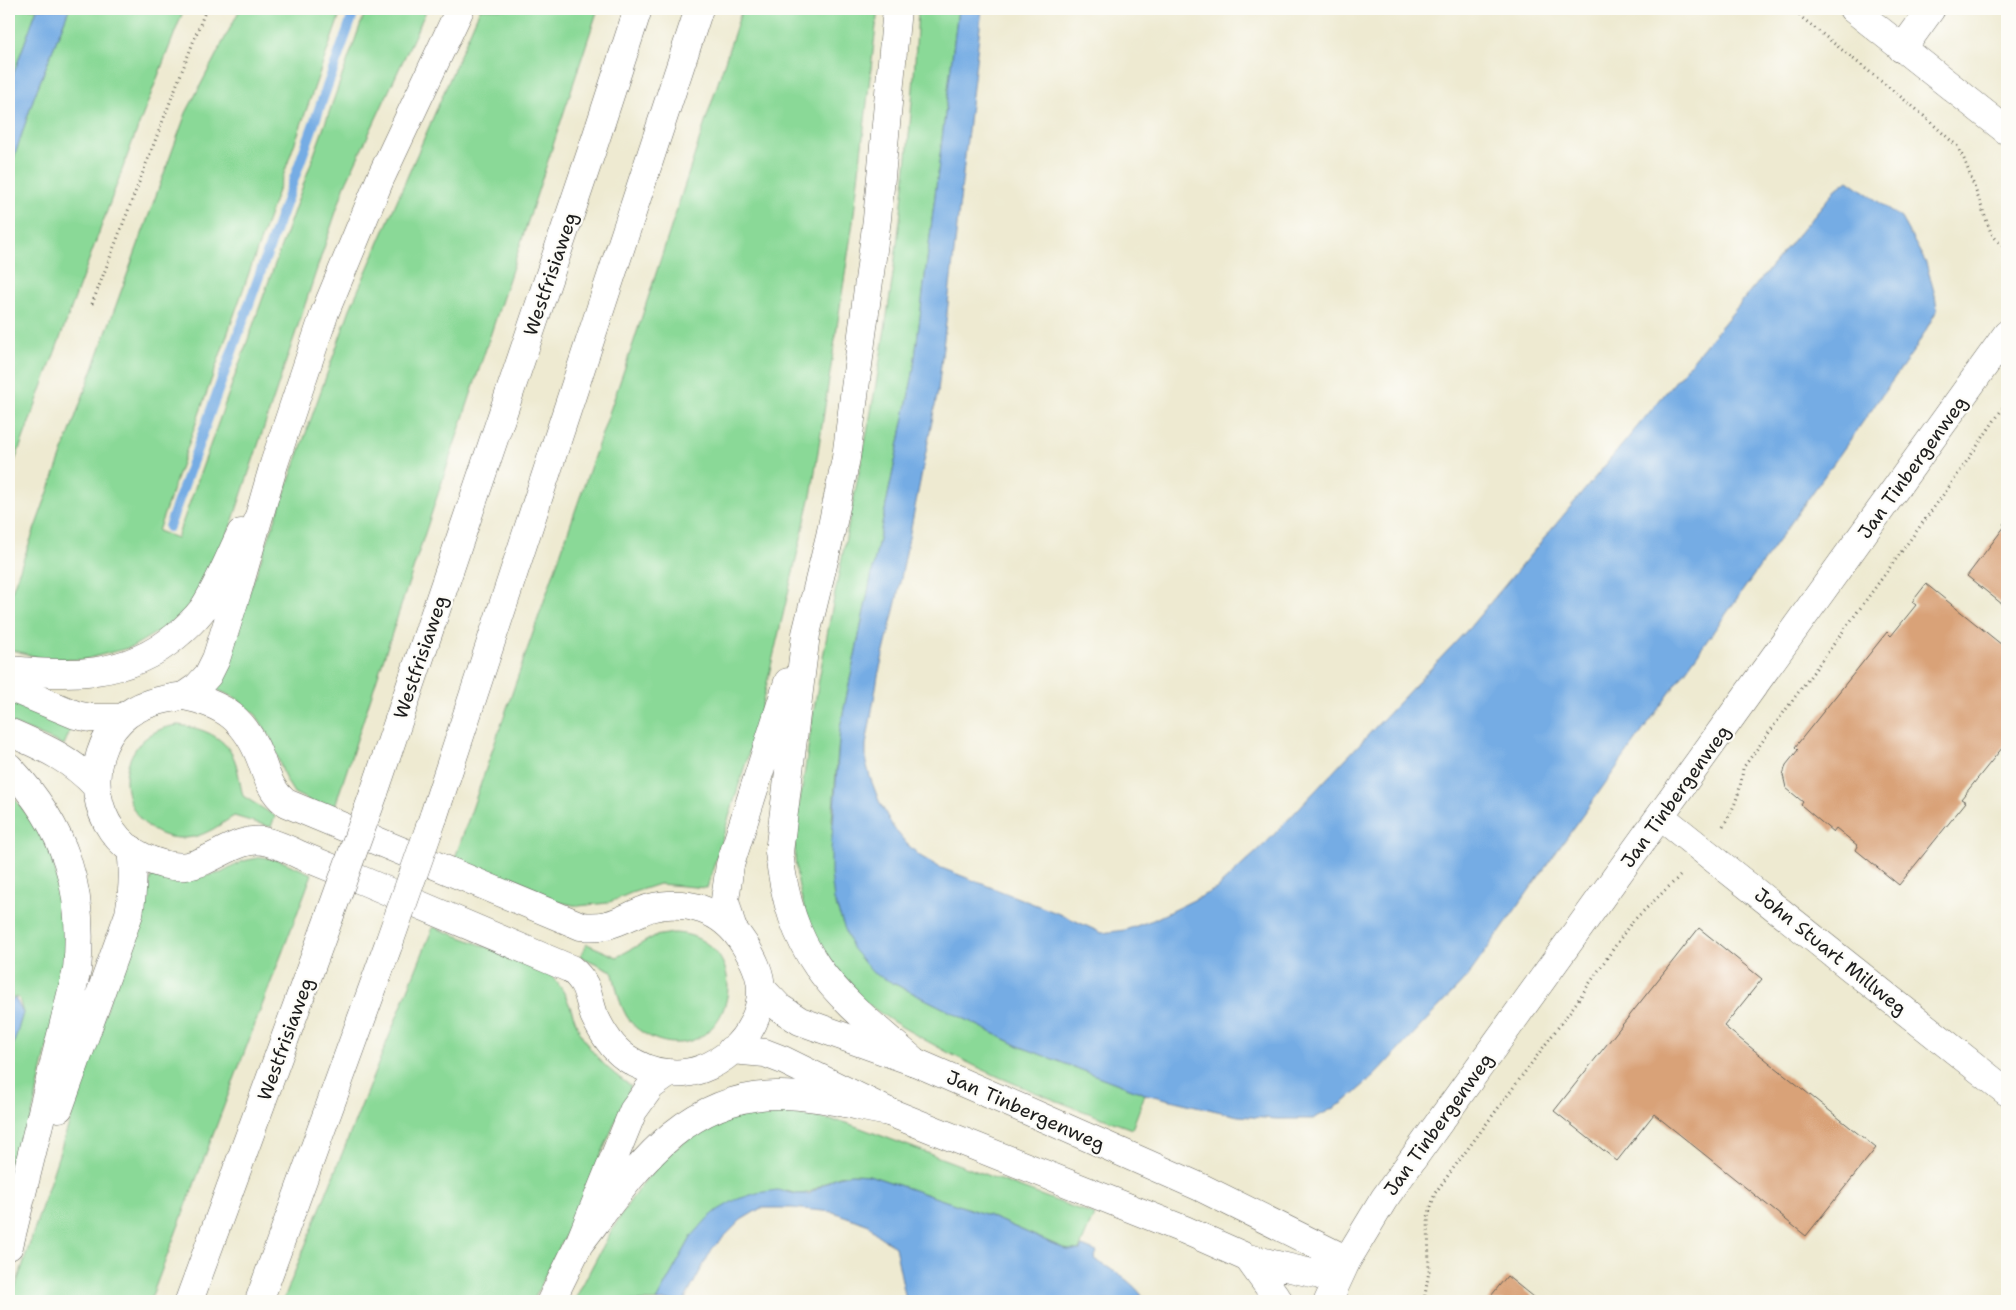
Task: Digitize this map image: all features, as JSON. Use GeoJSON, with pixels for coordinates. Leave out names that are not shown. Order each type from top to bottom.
{"type":"FeatureCollection","features":[{"type":"Feature","properties":{"kind":"main road"},"geometry":{"type":"LineString","coordinates":[[184,696],[197,687],[208,674],[216,659],[274,464],[325,312],[381,177],[460,9]]}},
{"type":"Feature","properties":{"kind":"main road","name":"Westfrisiaweg"},"geometry":{"type":"LineString","coordinates":[[189,1301],[374,793],[638,9]]}},
{"type":"Feature","properties":{"kind":"main road"},"geometry":{"type":"LineString","coordinates":[[258,1301],[433,818],[699,9]]}},
{"type":"Feature","properties":{"kind":"main road"},"geometry":{"type":"LineString","coordinates":[[897,9],[877,219],[846,458],[830,536],[806,634],[779,852],[781,873],[790,914],[811,959],[825,979],[843,999],[915,1062]]}},
{"type":"Feature","properties":{"kind":"main road"},"geometry":{"type":"LineString","coordinates":[[1852,9],[2007,131]]}},
{"type":"Feature","properties":{"kind":"main road"},"geometry":{"type":"LineString","coordinates":[[1902,49],[1931,9]]}},
{"type":"Feature","properties":{"kind":"main road","name":"Jan Tinbergenweg"},"geometry":{"type":"LineString","coordinates":[[761,988],[780,1008],[800,1020],[915,1062],[1200,1187],[1337,1281],[1384,1199],[2007,334]]}},
{"type":"Feature","properties":{"kind":"main road"},"geometry":{"type":"LineString","coordinates":[[9,670],[53,673],[97,672],[147,657],[170,641],[194,619],[213,591],[274,464]]}},
{"type":"Feature","properties":{"kind":"main road"},"geometry":{"type":"LineString","coordinates":[[732,927],[725,900],[730,865],[785,690],[806,634]]}},
{"type":"Feature","properties":{"kind":"main road"},"geometry":{"type":"LineString","coordinates":[[9,687],[76,714],[91,718],[122,718]]}},
{"type":"Feature","properties":{"kind":"main road"},"geometry":{"type":"LineString","coordinates":[[184,696],[205,700],[222,708],[236,719],[253,744],[274,792],[286,803],[581,926],[598,928],[611,925],[642,910],[655,907],[686,905],[702,909],[717,916],[732,927],[752,956],[758,972],[761,988],[760,1004],[755,1021],[741,1042],[708,1066],[682,1073],[668,1074],[639,1066],[624,1056],[612,1044],[594,1014],[586,985],[580,976],[571,969],[315,861],[267,842],[252,842],[236,846],[203,862],[185,867],[166,865],[141,856],[117,836],[106,821],[98,804],[96,786],[97,765],[102,748],[122,718],[142,707],[163,699],[184,696]]}},
{"type":"Feature","properties":{"kind":"main road"},"geometry":{"type":"LineString","coordinates":[[9,732],[63,757],[84,773],[96,786]]}},
{"type":"Feature","properties":{"kind":"main road"},"geometry":{"type":"LineString","coordinates":[[9,767],[34,797],[50,822],[60,844],[74,884],[80,927],[76,970],[9,1246]]}},
{"type":"Feature","properties":{"kind":"main road","name":"John Stuart Millweg"},"geometry":{"type":"LineString","coordinates":[[1660,816],[2005,1086]]}},
{"type":"Feature","properties":{"kind":"main road"},"geometry":{"type":"LineString","coordinates":[[9,1246],[128,914],[133,893],[134,871],[131,849]]}},
{"type":"Feature","properties":{"kind":"main road"},"geometry":{"type":"LineString","coordinates":[[731,1050],[765,1054],[783,1060],[889,1112],[1185,1230],[1248,1258],[1320,1274],[1337,1281]]}},
{"type":"Feature","properties":{"kind":"main road"},"geometry":{"type":"LineString","coordinates":[[551,1301],[579,1244],[633,1111],[652,1086],[668,1074]]}},
{"type":"Feature","properties":{"kind":"main road"},"geometry":{"type":"LineString","coordinates":[[579,1244],[644,1161],[662,1143],[701,1114],[726,1102],[777,1095],[798,1096],[889,1112]]}},
{"type":"Feature","properties":{"kind":"main road"},"geometry":{"type":"LineString","coordinates":[[1248,1258],[1279,1301]]}},
{"type":"Feature","properties":{"kind":"path"},"geometry":{"type":"LineString","coordinates":[[92,304],[206,9]]}},
{"type":"Feature","properties":{"kind":"path"},"geometry":{"type":"LineString","coordinates":[[1791,9],[1916,109],[1957,146],[1965,161],[1991,232],[2007,252]]}},
{"type":"Feature","properties":{"kind":"green space"},"geometry":{"type":"Polygon","coordinates":[[[10,9],[37,9],[9,86],[9,12],[10,9]]]}},
{"type":"Feature","properties":{"kind":"green space"},"geometry":{"type":"Polygon","coordinates":[[[69,9],[184,9],[132,143],[9,477],[9,173],[34,97],[69,9]]]}},
{"type":"Feature","properties":{"kind":"green space"},"geometry":{"type":"Polygon","coordinates":[[[240,9],[342,9],[158,531],[177,538],[366,9],[427,9],[345,185],[232,523],[208,580],[183,613],[164,628],[132,647],[82,660],[40,658],[9,649],[9,599],[186,113],[240,9]]]}},
{"type":"Feature","properties":{"kind":"green space"},"geometry":{"type":"Polygon","coordinates":[[[480,9],[598,9],[333,812],[294,793],[286,780],[270,737],[256,715],[236,698],[215,689],[350,309],[480,9]]]}},
{"type":"Feature","properties":{"kind":"green space"},"geometry":{"type":"Polygon","coordinates":[[[742,9],[878,9],[853,222],[812,491],[756,730],[707,888],[659,884],[608,903],[578,906],[543,899],[455,858],[633,344],[742,9]]]}},
{"type":"Feature","properties":{"kind":"green space"},"geometry":{"type":"Polygon","coordinates":[[[918,9],[958,9],[913,374],[840,728],[832,820],[895,984],[1021,1047],[1145,1094],[1132,1129],[1000,1078],[913,1034],[869,1005],[840,977],[822,950],[808,919],[799,886],[795,854],[796,833],[809,739],[830,618],[873,402],[891,291],[908,150],[918,9]]]}},
{"type":"Feature","properties":{"kind":"green space"},"geometry":{"type":"Polygon","coordinates":[[[9,700],[72,726],[64,745],[9,722],[9,700]]]}},
{"type":"Feature","properties":{"kind":"green space"},"geometry":{"type":"Polygon","coordinates":[[[178,725],[205,732],[221,741],[227,747],[236,764],[243,796],[275,816],[271,827],[234,816],[199,836],[170,837],[151,829],[137,816],[129,798],[126,779],[130,760],[141,743],[161,729],[178,725]]]}},
{"type":"Feature","properties":{"kind":"green space"},"geometry":{"type":"Polygon","coordinates":[[[9,792],[39,829],[53,858],[66,926],[67,958],[30,1124],[9,1186],[9,1059],[23,1013],[19,998],[13,997],[9,1000],[9,792]]]}},
{"type":"Feature","properties":{"kind":"green space"},"geometry":{"type":"Polygon","coordinates":[[[262,857],[279,860],[312,874],[150,1301],[11,1301],[144,894],[153,873],[178,878],[199,877],[221,873],[243,861],[262,857]]]}},
{"type":"Feature","properties":{"kind":"green space"},"geometry":{"type":"Polygon","coordinates":[[[433,927],[544,968],[563,990],[580,1032],[590,1048],[609,1069],[631,1086],[570,1226],[533,1301],[283,1301],[433,927]]]}},
{"type":"Feature","properties":{"kind":"green space"},"geometry":{"type":"Polygon","coordinates":[[[673,933],[692,936],[712,948],[724,965],[728,985],[725,1005],[716,1023],[701,1036],[681,1043],[658,1040],[638,1029],[630,1021],[622,1006],[612,971],[580,956],[587,944],[617,957],[655,936],[673,933]]]}},
{"type":"Feature","properties":{"kind":"green space"},"geometry":{"type":"Polygon","coordinates":[[[779,1111],[847,1123],[1094,1215],[1079,1250],[1068,1250],[987,1215],[869,1175],[842,1175],[827,1181],[807,1193],[787,1191],[692,1236],[656,1301],[574,1301],[601,1249],[632,1198],[650,1174],[670,1153],[693,1135],[726,1118],[757,1112],[779,1111]]]}},
{"type":"Feature","properties":{"kind":"water"},"geometry":{"type":"Polygon","coordinates":[[[37,9],[69,9],[34,97],[9,173],[9,86],[37,9]]]}},
{"type":"Feature","properties":{"kind":"water"},"geometry":{"type":"Polygon","coordinates":[[[958,9],[982,9],[938,391],[897,598],[878,676],[866,745],[866,762],[879,801],[893,827],[920,856],[939,867],[1067,917],[1102,933],[1125,930],[1153,920],[1216,889],[1266,843],[1470,627],[1836,189],[1848,180],[1901,218],[1926,263],[1937,310],[1917,346],[1468,976],[1374,1076],[1343,1103],[1313,1119],[1238,1116],[1145,1094],[1021,1047],[873,973],[852,948],[834,900],[831,850],[840,728],[913,374],[958,9]]]}},
{"type":"Feature","properties":{"kind":"water"},"geometry":{"type":"Polygon","coordinates":[[[15,998],[23,1013],[9,1059],[9,1001],[15,998]]]}},
{"type":"Feature","properties":{"kind":"water"},"geometry":{"type":"Polygon","coordinates":[[[851,1174],[869,1175],[987,1215],[1067,1250],[1080,1250],[1082,1246],[1097,1252],[1094,1259],[1129,1282],[1146,1301],[905,1301],[895,1247],[876,1234],[869,1225],[833,1212],[792,1208],[761,1208],[741,1220],[712,1249],[684,1301],[656,1301],[692,1236],[718,1210],[735,1200],[757,1193],[777,1190],[809,1194],[834,1178],[851,1174]]]}},
{"type":"Feature","properties":{"kind":"building"},"geometry":{"type":"Polygon","coordinates":[[[2005,522],[2007,524],[2007,608],[1967,576],[2005,526],[2003,524],[2005,522]]]}},
{"type":"Feature","properties":{"kind":"building"},"geometry":{"type":"Polygon","coordinates":[[[1926,584],[2007,649],[2007,742],[1961,799],[1966,802],[1899,885],[1856,850],[1858,846],[1836,828],[1833,832],[1801,805],[1803,802],[1786,788],[1783,775],[1786,765],[1798,750],[1795,747],[1887,632],[1891,636],[1916,605],[1912,602],[1926,584]]]}},
{"type":"Feature","properties":{"kind":"building"},"geometry":{"type":"Polygon","coordinates":[[[1699,928],[1762,979],[1724,1026],[1876,1148],[1806,1236],[1654,1114],[1617,1161],[1554,1111],[1699,928]]]}},
{"type":"Feature","properties":{"kind":"building"},"geometry":{"type":"Polygon","coordinates":[[[1507,1276],[1538,1301],[1487,1301],[1507,1276]]]}},
{"type":"Feature","properties":{"kind":"waterway"},"geometry":{"type":"LineString","coordinates":[[169,527],[355,9]]}}]}
